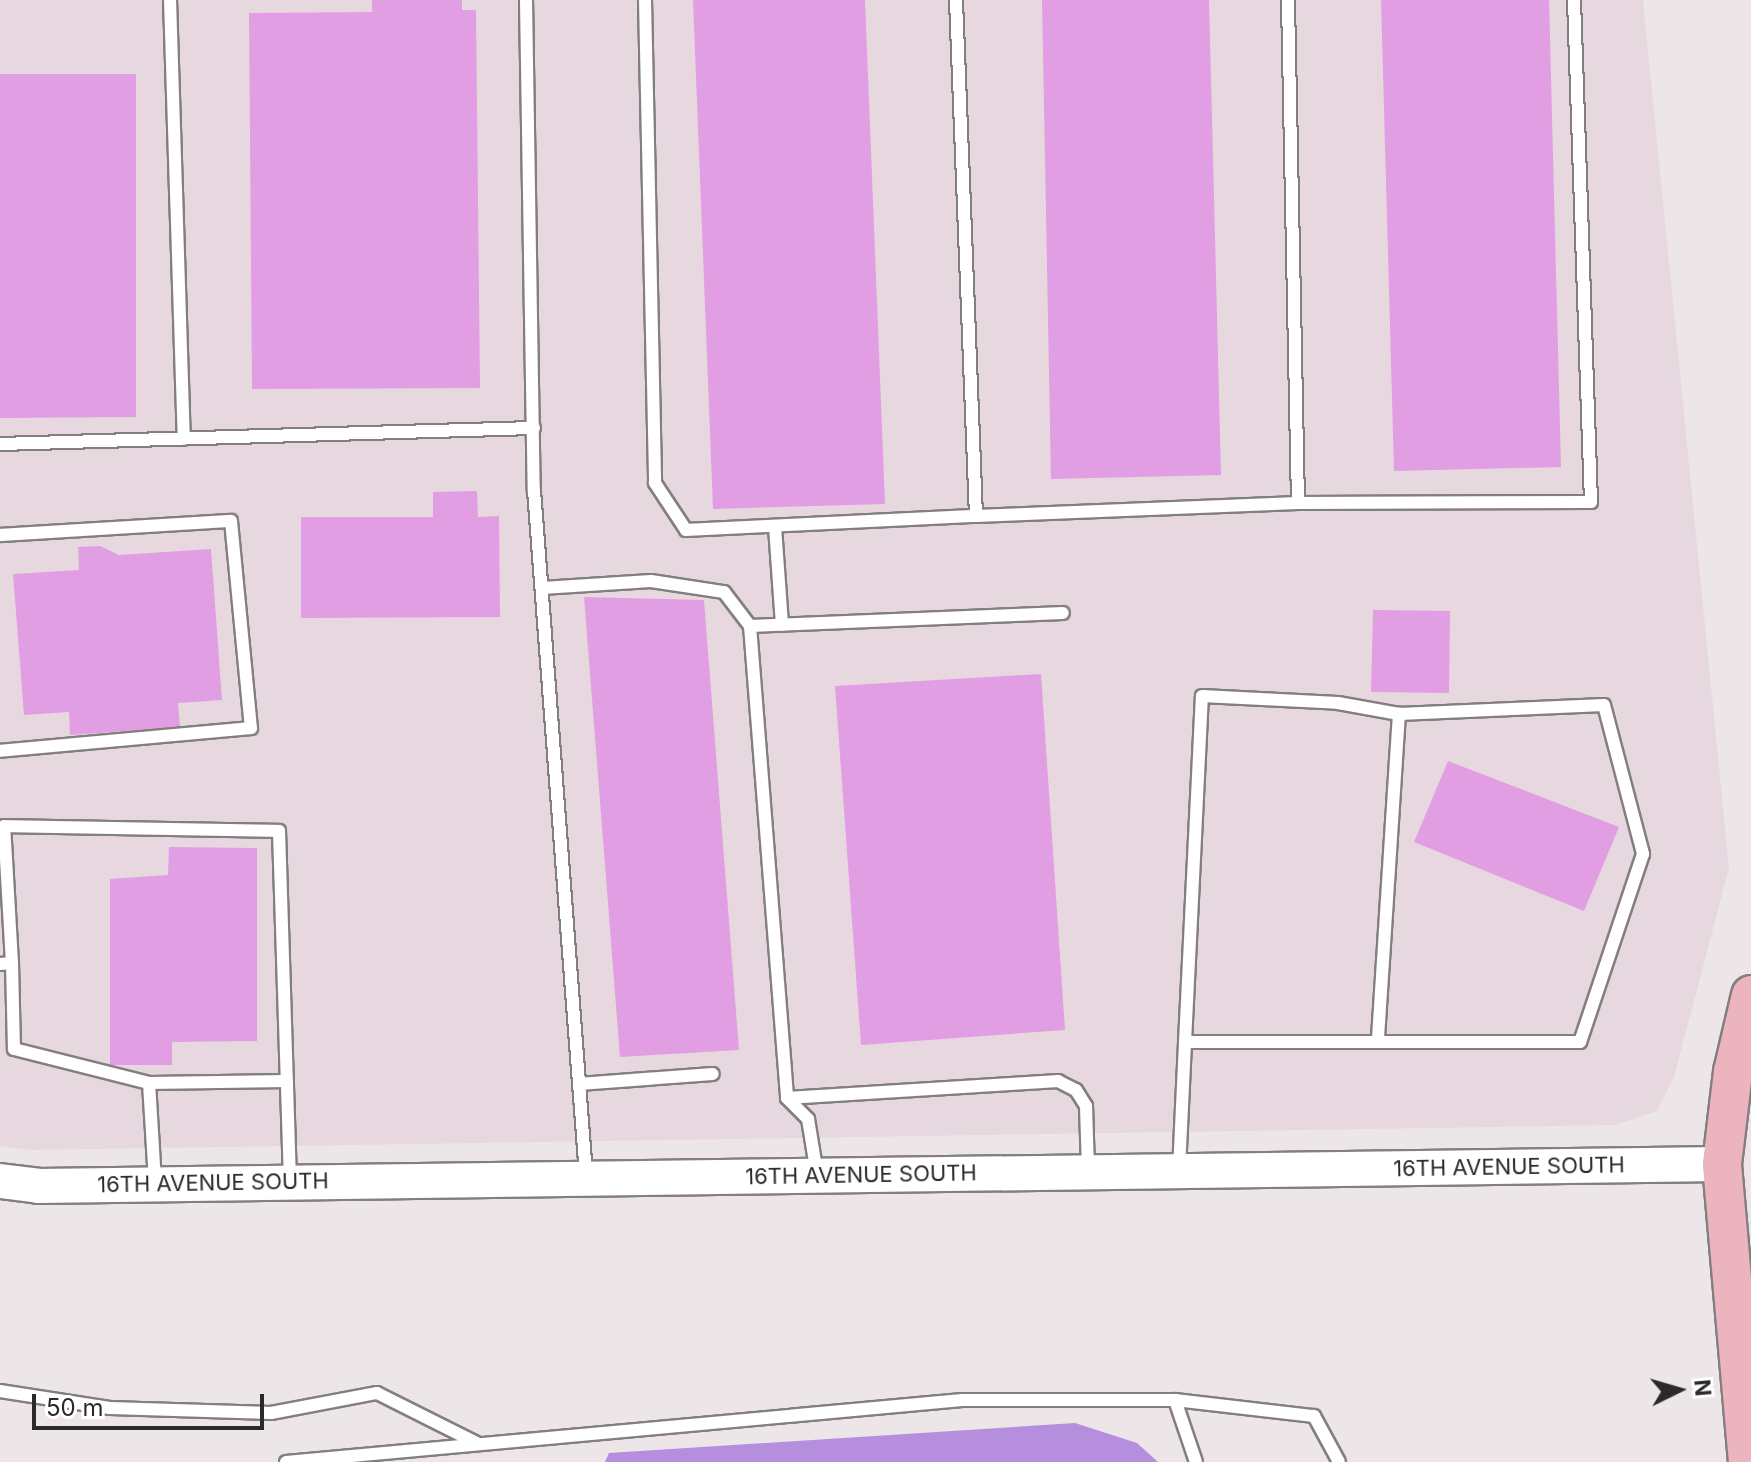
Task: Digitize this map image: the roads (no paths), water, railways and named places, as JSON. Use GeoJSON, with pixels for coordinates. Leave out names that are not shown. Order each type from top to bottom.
{"type":"FeatureCollection","features":[{"type":"Feature","properties":{"kind":"main road"},"geometry":{"type":"LineString","coordinates":[[1748,1462],[1722,1164],[1733,1072],[1751,995]]}},
{"type":"Feature","properties":{"kind":"street","name":"16TH AVENUE SOUTH"},"geometry":{"type":"LineString","coordinates":[[0,1181],[38,1186],[1722,1164]]}},
{"type":"Feature","properties":{"kind":"lane"},"geometry":{"type":"LineString","coordinates":[[170,0],[184,439]]}},
{"type":"Feature","properties":{"kind":"lane"},"geometry":{"type":"LineString","coordinates":[[526,0],[534,428],[542,588],[586,1179]]}},
{"type":"Feature","properties":{"kind":"lane"},"geometry":{"type":"LineString","coordinates":[[645,0],[655,483],[686,530],[1298,503],[1591,502],[1574,0]]}},
{"type":"Feature","properties":{"kind":"lane"},"geometry":{"type":"LineString","coordinates":[[956,0],[976,516]]}},
{"type":"Feature","properties":{"kind":"lane"},"geometry":{"type":"LineString","coordinates":[[1288,0],[1298,503]]}},
{"type":"Feature","properties":{"kind":"lane"},"geometry":{"type":"LineString","coordinates":[[0,444],[534,428]]}},
{"type":"Feature","properties":{"kind":"lane"},"geometry":{"type":"LineString","coordinates":[[0,535],[231,521],[251,728],[0,751]]}},
{"type":"Feature","properties":{"kind":"lane"},"geometry":{"type":"LineString","coordinates":[[775,527],[782,625]]}},
{"type":"Feature","properties":{"kind":"lane"},"geometry":{"type":"LineString","coordinates":[[542,588],[651,581],[724,592],[750,626],[787,1098],[808,1119],[817,1176]]}},
{"type":"Feature","properties":{"kind":"lane"},"geometry":{"type":"LineString","coordinates":[[750,626],[1063,613]]}},
{"type":"Feature","properties":{"kind":"lane"},"geometry":{"type":"LineString","coordinates":[[1179,1170],[1185,1042],[1202,696],[1338,703],[1399,714],[1604,705],[1643,854],[1580,1042],[1378,1038],[1185,1042]]}},
{"type":"Feature","properties":{"kind":"lane"},"geometry":{"type":"LineString","coordinates":[[1378,1038],[1399,714]]}},
{"type":"Feature","properties":{"kind":"lane"},"geometry":{"type":"LineString","coordinates":[[287,1081],[149,1083],[14,1049],[6,964],[4,826],[279,831],[287,1081],[290,1182]]}},
{"type":"Feature","properties":{"kind":"lane"},"geometry":{"type":"LineString","coordinates":[[579,1084],[713,1074]]}},
{"type":"Feature","properties":{"kind":"lane"},"geometry":{"type":"LineString","coordinates":[[787,1098],[1058,1081],[1076,1090],[1086,1106],[1088,1172]]}},
{"type":"Feature","properties":{"kind":"lane"},"geometry":{"type":"LineString","coordinates":[[149,1083],[156,1184]]}},
{"type":"Feature","properties":{"kind":"lane"},"geometry":{"type":"LineString","coordinates":[[0,1391],[110,1408],[271,1413],[377,1393],[479,1444]]}},
{"type":"Feature","properties":{"kind":"lane"},"geometry":{"type":"LineString","coordinates":[[286,1462],[962,1400],[1175,1400],[1314,1416],[1339,1462]]}},
{"type":"Feature","properties":{"kind":"lane"},"geometry":{"type":"LineString","coordinates":[[1175,1400],[1196,1462]]}}]}
